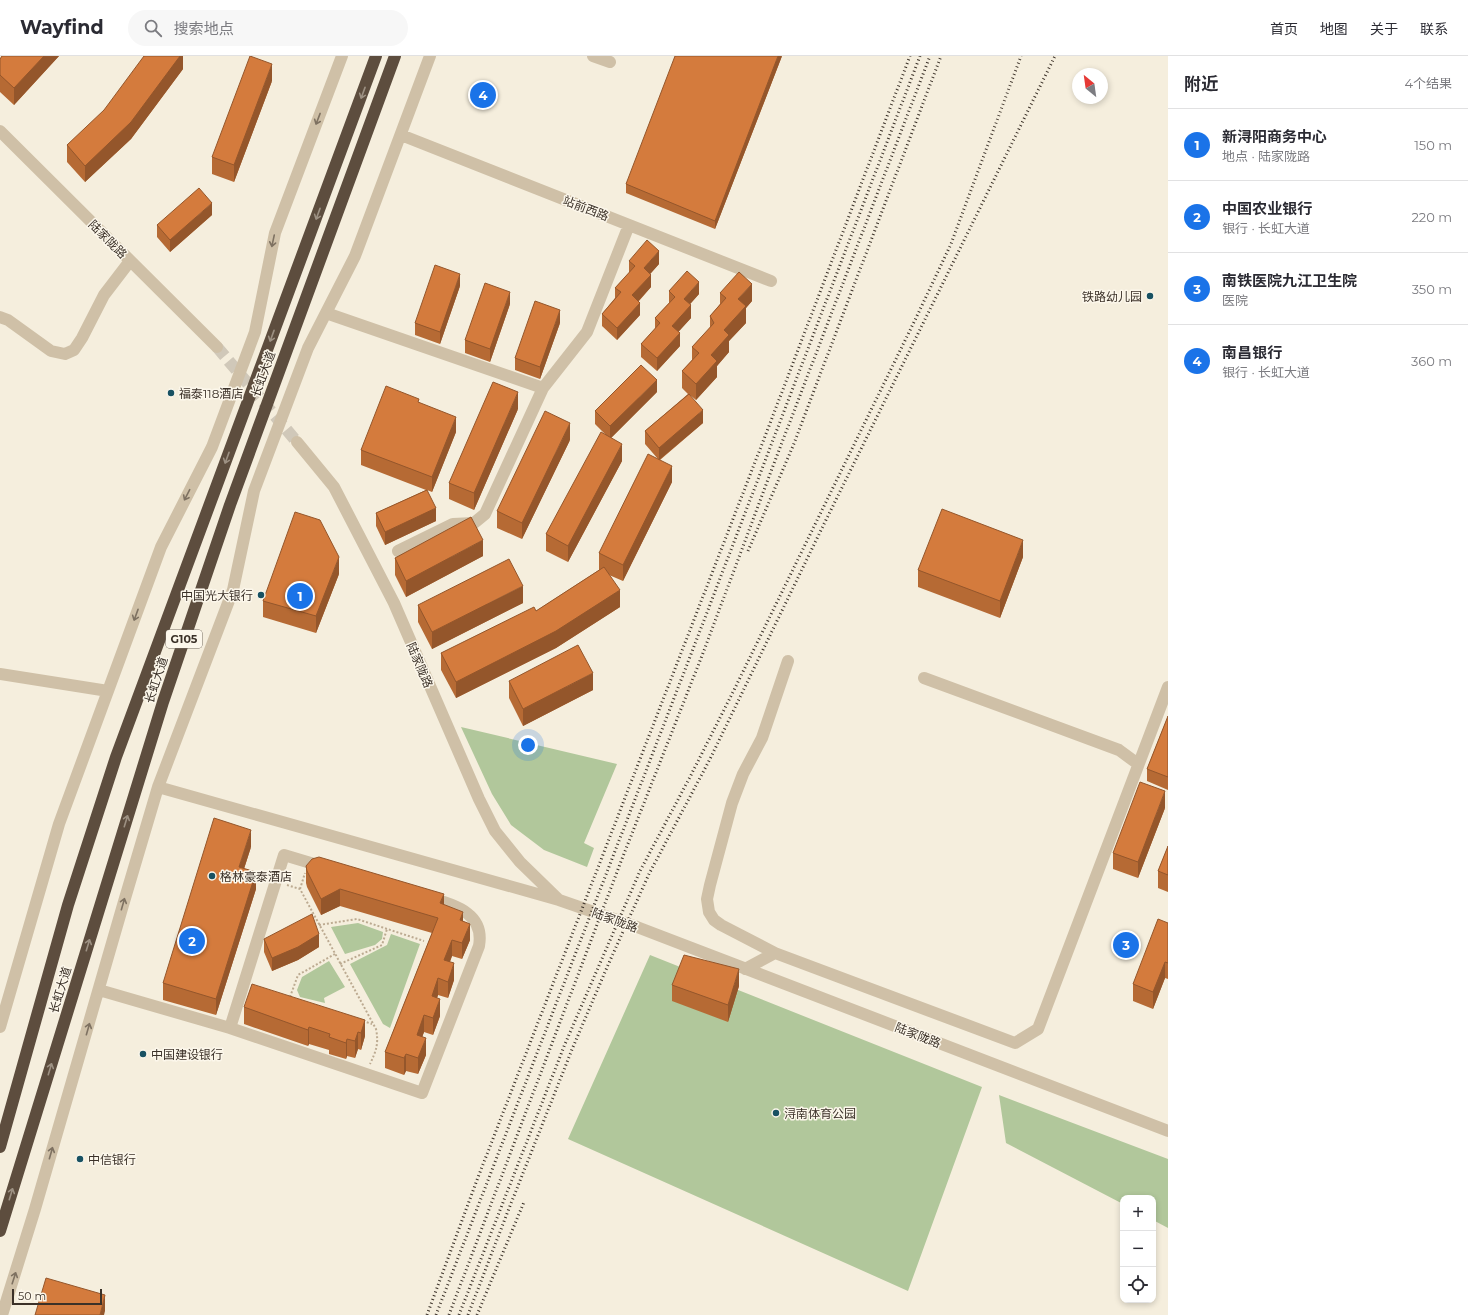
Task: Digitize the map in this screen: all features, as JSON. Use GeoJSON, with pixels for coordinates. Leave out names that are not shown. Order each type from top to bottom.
{"type":"FeatureCollection","features":[{"type":"Feature","properties":{"kind":"highway","name":"长虹大道"},"geometry":{"type":"LineString","coordinates":[[0,1147],[68,906],[116,757],[376,56]]}},
{"type":"Feature","properties":{"kind":"highway","name":"长虹大道"},"geometry":{"type":"LineString","coordinates":[[0,1231],[163,702],[230,505],[395,56]]}},
{"type":"Feature","properties":{"kind":"street"},"geometry":{"type":"LineString","coordinates":[[0,1027],[60,824],[161,547],[212,446],[252,339],[275,234],[342,56]]}},
{"type":"Feature","properties":{"kind":"street"},"geometry":{"type":"LineString","coordinates":[[2,1315],[35,1209],[158,788],[232,590],[254,491],[308,348],[355,256],[430,56]]}},
{"type":"Feature","properties":{"kind":"street"},"geometry":{"type":"LineString","coordinates":[[593,56],[610,62]]}},
{"type":"Feature","properties":{"kind":"street","name":"陆家陇路"},"geometry":{"type":"LineString","coordinates":[[0,131],[216,347]]}},
{"type":"Feature","properties":{"kind":"street","name":"站前西路"},"geometry":{"type":"LineString","coordinates":[[401,135],[771,280]]}},
{"type":"Feature","properties":{"kind":"street"},"geometry":{"type":"LineString","coordinates":[[398,551],[453,524],[474,524],[484,514],[544,388],[587,332],[629,225]]}},
{"type":"Feature","properties":{"kind":"street"},"geometry":{"type":"LineString","coordinates":[[0,317],[8,320],[51,351],[64,354],[74,350],[82,338],[104,295],[130,261]]}},
{"type":"Feature","properties":{"kind":"street"},"geometry":{"type":"LineString","coordinates":[[326,313],[544,388]]}},
{"type":"Feature","properties":{"kind":"street","name":"陆家陇路"},"geometry":{"type":"LineString","coordinates":[[297,442],[334,487],[394,604],[479,799],[495,831],[520,862],[559,900],[637,927],[1168,1131]]}},
{"type":"Feature","properties":{"kind":"street"},"geometry":{"type":"LineString","coordinates":[[788,661],[762,738],[743,774],[732,803],[707,899],[709,912],[714,920],[775,953],[1015,1043],[1038,1029],[1168,688]]}},
{"type":"Feature","properties":{"kind":"street"},"geometry":{"type":"LineString","coordinates":[[0,674],[108,692]]}},
{"type":"Feature","properties":{"kind":"street"},"geometry":{"type":"LineString","coordinates":[[924,678],[1119,750],[1138,764]]}},
{"type":"Feature","properties":{"kind":"street"},"geometry":{"type":"LineString","coordinates":[[158,788],[559,900]]}},
{"type":"Feature","properties":{"kind":"street"},"geometry":{"type":"LineString","coordinates":[[230,1028],[284,855],[331,869]]}},
{"type":"Feature","properties":{"kind":"street"},"geometry":{"type":"LineString","coordinates":[[99,990],[230,1028],[422,1093],[479,946],[480,939],[474,920],[464,910],[450,904],[413,893]]}},
{"type":"Feature","properties":{"kind":"street"},"geometry":{"type":"LineString","coordinates":[[745,969],[775,953]]}},
{"type":"Feature","properties":{"kind":"path"},"geometry":{"type":"LineString","coordinates":[[300,889],[309,863]]}},
{"type":"Feature","properties":{"kind":"path"},"geometry":{"type":"LineString","coordinates":[[276,882],[300,889],[376,1029],[378,1039],[376,1051],[365,1074]]}},
{"type":"Feature","properties":{"kind":"path"},"geometry":{"type":"LineString","coordinates":[[319,925],[357,919],[424,941]]}},
{"type":"Feature","properties":{"kind":"path"},"geometry":{"type":"LineString","coordinates":[[340,964],[382,945],[388,929]]}},
{"type":"Feature","properties":{"kind":"path"},"geometry":{"type":"LineString","coordinates":[[284,995],[290,997],[298,975],[335,954]]}},
{"type":"Feature","properties":{"kind":"path"},"geometry":{"type":"LineString","coordinates":[[358,1019],[373,1024]]}},
{"type":"Feature","properties":{"kind":"green space"},"geometry":{"type":"Polygon","coordinates":[[[461,727],[617,764],[584,843],[594,848],[587,867],[544,850],[511,825],[492,794],[461,727]]]}},
{"type":"Feature","properties":{"kind":"green space"},"geometry":{"type":"Polygon","coordinates":[[[358,923],[383,932],[382,939],[375,945],[345,954],[331,927],[358,923]]]}},
{"type":"Feature","properties":{"kind":"green space"},"geometry":{"type":"Polygon","coordinates":[[[391,934],[420,944],[390,1028],[383,1024],[350,964],[387,945],[391,934]]]}},
{"type":"Feature","properties":{"kind":"green space","name":"浔南体育公园"},"geometry":{"type":"Polygon","coordinates":[[[650,955],[982,1087],[908,1291],[568,1139],[650,955]]]}},
{"type":"Feature","properties":{"kind":"green space"},"geometry":{"type":"Polygon","coordinates":[[[329,961],[345,987],[324,998],[325,1003],[300,997],[297,990],[302,977],[329,961]]]}},
{"type":"Feature","properties":{"kind":"green space"},"geometry":{"type":"Polygon","coordinates":[[[999,1095],[1168,1159],[1168,1228],[1156,1222],[1156,1195],[1120,1195],[1120,1202],[1006,1143],[999,1095]]]}},
{"type":"Feature","properties":{"kind":"building"},"geometry":{"type":"Polygon","coordinates":[[[2,56],[44,56],[14,88],[0,75],[0,59],[2,56]]]}},
{"type":"Feature","properties":{"kind":"building"},"geometry":{"type":"Polygon","coordinates":[[[144,56],[180,56],[131,122],[85,166],[67,145],[104,110],[144,56]]]}},
{"type":"Feature","properties":{"kind":"building"},"geometry":{"type":"Polygon","coordinates":[[[250,56],[272,64],[234,165],[212,157],[250,56]]]}},
{"type":"Feature","properties":{"kind":"building"},"geometry":{"type":"Polygon","coordinates":[[[675,56],[778,56],[715,221],[626,184],[675,56]]]}},
{"type":"Feature","properties":{"kind":"building"},"geometry":{"type":"Polygon","coordinates":[[[199,188],[212,203],[170,240],[157,225],[199,188]]]}},
{"type":"Feature","properties":{"kind":"building"},"geometry":{"type":"Polygon","coordinates":[[[647,240],[659,251],[644,268],[651,275],[632,295],[640,303],[617,328],[602,314],[621,292],[615,288],[635,266],[629,261],[647,240]]]}},
{"type":"Feature","properties":{"kind":"building"},"geometry":{"type":"Polygon","coordinates":[[[435,265],[460,274],[440,332],[415,323],[435,265]]]}},
{"type":"Feature","properties":{"kind":"building"},"geometry":{"type":"Polygon","coordinates":[[[687,271],[699,282],[684,299],[691,305],[672,326],[680,333],[657,358],[641,344],[660,323],[655,318],[675,297],[669,291],[687,271]]]}},
{"type":"Feature","properties":{"kind":"building"},"geometry":{"type":"Polygon","coordinates":[[[739,272],[752,284],[738,299],[746,306],[724,330],[729,335],[711,355],[717,361],[696,384],[682,371],[699,353],[692,347],[714,323],[710,316],[726,298],[720,293],[739,272]]]}},
{"type":"Feature","properties":{"kind":"building"},"geometry":{"type":"Polygon","coordinates":[[[485,283],[510,292],[490,349],[465,340],[485,283]]]}},
{"type":"Feature","properties":{"kind":"building"},"geometry":{"type":"Polygon","coordinates":[[[535,301],[560,310],[540,367],[515,358],[535,301]]]}},
{"type":"Feature","properties":{"kind":"building"},"geometry":{"type":"Polygon","coordinates":[[[641,365],[657,380],[610,426],[595,411],[641,365]]]}},
{"type":"Feature","properties":{"kind":"building"},"geometry":{"type":"Polygon","coordinates":[[[493,382],[518,392],[474,493],[449,483],[493,382]]]}},
{"type":"Feature","properties":{"kind":"building"},"geometry":{"type":"Polygon","coordinates":[[[386,386],[419,399],[418,402],[456,417],[432,477],[361,450],[386,386]]]}},
{"type":"Feature","properties":{"kind":"building"},"geometry":{"type":"Polygon","coordinates":[[[689,394],[703,410],[659,448],[645,431],[689,394]]]}},
{"type":"Feature","properties":{"kind":"building"},"geometry":{"type":"Polygon","coordinates":[[[545,411],[570,423],[522,523],[497,511],[545,411]]]}},
{"type":"Feature","properties":{"kind":"building"},"geometry":{"type":"Polygon","coordinates":[[[601,432],[622,444],[568,546],[546,534],[601,432]]]}},
{"type":"Feature","properties":{"kind":"building"},"geometry":{"type":"Polygon","coordinates":[[[648,454],[672,466],[623,565],[599,553],[648,454]]]}},
{"type":"Feature","properties":{"kind":"building"},"geometry":{"type":"Polygon","coordinates":[[[427,490],[436,508],[385,532],[376,513],[427,490]]]}},
{"type":"Feature","properties":{"kind":"building"},"geometry":{"type":"Polygon","coordinates":[[[942,509],[1023,540],[1000,601],[918,570],[942,509]]]}},
{"type":"Feature","properties":{"kind":"building"},"geometry":{"type":"Polygon","coordinates":[[[295,512],[320,520],[339,557],[316,616],[263,601],[295,512]]]}},
{"type":"Feature","properties":{"kind":"building"},"geometry":{"type":"Polygon","coordinates":[[[471,517],[483,540],[406,581],[395,558],[471,517]]]}},
{"type":"Feature","properties":{"kind":"building"},"geometry":{"type":"Polygon","coordinates":[[[509,559],[523,586],[432,632],[418,605],[509,559]]]}},
{"type":"Feature","properties":{"kind":"building"},"geometry":{"type":"Polygon","coordinates":[[[604,567],[620,590],[556,631],[456,682],[441,653],[534,607],[536,611],[604,567]]]}},
{"type":"Feature","properties":{"kind":"building"},"geometry":{"type":"Polygon","coordinates":[[[578,645],[593,673],[523,709],[509,681],[578,645]]]}},
{"type":"Feature","properties":{"kind":"building"},"geometry":{"type":"Polygon","coordinates":[[[1168,716],[1168,777],[1147,769],[1168,716]]]}},
{"type":"Feature","properties":{"kind":"building"},"geometry":{"type":"Polygon","coordinates":[[[1140,782],[1165,791],[1138,862],[1113,853],[1140,782]]]}},
{"type":"Feature","properties":{"kind":"building"},"geometry":{"type":"Polygon","coordinates":[[[214,818],[251,830],[239,867],[256,872],[216,999],[163,983],[214,818]]]}},
{"type":"Feature","properties":{"kind":"building"},"geometry":{"type":"Polygon","coordinates":[[[1168,846],[1168,875],[1158,871],[1168,846]]]}},
{"type":"Feature","properties":{"kind":"building"},"geometry":{"type":"Polygon","coordinates":[[[319,857],[444,894],[440,903],[463,912],[460,920],[470,924],[462,943],[452,940],[444,960],[454,963],[448,982],[438,978],[432,996],[440,999],[433,1018],[424,1015],[417,1035],[426,1038],[418,1058],[406,1054],[404,1058],[385,1052],[438,918],[340,889],[321,899],[306,866],[312,859],[319,857]]]}},
{"type":"Feature","properties":{"kind":"building"},"geometry":{"type":"Polygon","coordinates":[[[312,914],[319,934],[298,947],[272,958],[264,939],[312,914]]]}},
{"type":"Feature","properties":{"kind":"building"},"geometry":{"type":"Polygon","coordinates":[[[1158,919],[1168,923],[1168,963],[1165,962],[1153,992],[1133,984],[1158,919]]]}},
{"type":"Feature","properties":{"kind":"building"},"geometry":{"type":"Polygon","coordinates":[[[684,955],[739,969],[728,1005],[672,985],[684,955]]]}},
{"type":"Feature","properties":{"kind":"building"},"geometry":{"type":"Polygon","coordinates":[[[252,984],[365,1020],[361,1033],[358,1032],[355,1041],[347,1039],[346,1043],[329,1037],[330,1034],[309,1027],[308,1030],[244,1007],[252,984]]]}},
{"type":"Feature","properties":{"kind":"building"},"geometry":{"type":"Polygon","coordinates":[[[46,1278],[105,1295],[100,1315],[35,1315],[46,1278]]]}},
{"type":"Feature","properties":{"kind":"tunnel"},"geometry":{"type":"LineString","coordinates":[[217,347],[297,442]]}},
{"type":"Feature","properties":{"kind":"railway"},"geometry":{"type":"LineString","coordinates":[[427,1315],[477,1180],[769,426],[910,56]]}},
{"type":"Feature","properties":{"kind":"railway"},"geometry":{"type":"LineString","coordinates":[[436,1315],[920,56]]}},
{"type":"Feature","properties":{"kind":"railway"},"geometry":{"type":"LineString","coordinates":[[449,1315],[620,864],[705,648],[930,56]]}},
{"type":"Feature","properties":{"kind":"railway"},"geometry":{"type":"LineString","coordinates":[[748,551],[793,446],[941,56]]}},
{"type":"Feature","properties":{"kind":"railway"},"geometry":{"type":"LineString","coordinates":[[459,1315],[565,1044],[640,871],[734,690],[951,244],[1021,56]]}},
{"type":"Feature","properties":{"kind":"railway"},"geometry":{"type":"LineString","coordinates":[[468,1315],[573,1047],[649,874],[710,759],[1055,56]]}},
{"type":"Feature","properties":{"kind":"railway"},"geometry":{"type":"LineString","coordinates":[[477,1315],[524,1202]]}},
{"type":"Feature","properties":{"kind":"place","name":"南昌银行"},"geometry":{"type":"Point","coordinates":[483,95]}},
{"type":"Feature","properties":{"kind":"place","name":"铁路幼儿园"},"geometry":{"type":"Point","coordinates":[1150,296]}},
{"type":"Feature","properties":{"kind":"place","name":"福泰118酒店"},"geometry":{"type":"Point","coordinates":[171,393]}},
{"type":"Feature","properties":{"kind":"place","name":"中国光大银行"},"geometry":{"type":"Point","coordinates":[261,595]}},
{"type":"Feature","properties":{"kind":"place","name":"新浔阳商务中心"},"geometry":{"type":"Point","coordinates":[300,596]}},
{"type":"Feature","properties":{"kind":"place","name":"格林豪泰酒店"},"geometry":{"type":"Point","coordinates":[212,876]}},
{"type":"Feature","properties":{"kind":"place","name":"中国农业银行"},"geometry":{"type":"Point","coordinates":[192,941]}},
{"type":"Feature","properties":{"kind":"place","name":"南铁医院九江卫生院"},"geometry":{"type":"Point","coordinates":[1126,945]}},
{"type":"Feature","properties":{"kind":"place","name":"中国建设银行"},"geometry":{"type":"Point","coordinates":[143,1054]}},
{"type":"Feature","properties":{"kind":"place","name":"浔南体育公园"},"geometry":{"type":"Point","coordinates":[776,1113]}},
{"type":"Feature","properties":{"kind":"place","name":"中信银行"},"geometry":{"type":"Point","coordinates":[80,1159]}}]}
